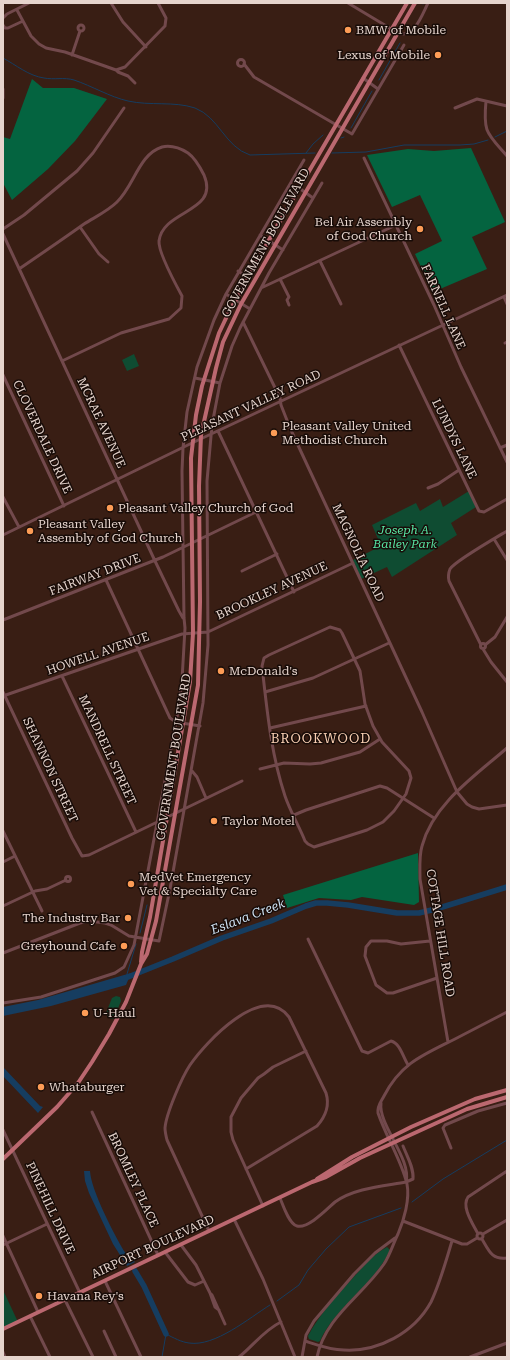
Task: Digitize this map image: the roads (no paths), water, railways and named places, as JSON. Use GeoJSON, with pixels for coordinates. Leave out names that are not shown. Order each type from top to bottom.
{"type":"FeatureCollection","features":[{"type":"Feature","properties":{"kind":"main road","name":"GOVERNMENT BOULEVARD"},"geometry":{"type":"LineString","coordinates":[[141,964],[168,816],[190,682],[193,633],[191,458],[196,415],[204,380],[219,334],[235,300],[407,3]]}},
{"type":"Feature","properties":{"kind":"main road","name":"GOVERNMENT BOULEVARD"},"geometry":{"type":"LineString","coordinates":[[3,1159],[46,1119],[78,1083],[92,1062],[118,1018],[135,981],[141,964],[147,954],[156,922],[198,685],[198,486],[201,439],[212,381],[223,342],[241,304],[261,268],[415,3]]}},
{"type":"Feature","properties":{"kind":"main road","name":"AIRPORT BOULEVARD"},"geometry":{"type":"LineString","coordinates":[[312,1182],[342,1162],[391,1137],[476,1099],[507,1090]]}},
{"type":"Feature","properties":{"kind":"main road","name":"AIRPORT BOULEVARD"},"geometry":{"type":"LineString","coordinates":[[3,1329],[312,1182],[326,1177],[393,1142],[477,1105],[507,1097]]}},
{"type":"Feature","properties":{"kind":"street"},"geometry":{"type":"LineString","coordinates":[[3,18],[7,14],[29,3]]}},
{"type":"Feature","properties":{"kind":"street"},"geometry":{"type":"LineString","coordinates":[[111,3],[123,22],[146,47]]}},
{"type":"Feature","properties":{"kind":"street"},"geometry":{"type":"LineString","coordinates":[[116,70],[125,67],[165,26],[166,22],[164,14],[158,3]]}},
{"type":"Feature","properties":{"kind":"street"},"geometry":{"type":"LineString","coordinates":[[348,3],[398,33],[405,35],[410,33],[428,3]]}},
{"type":"Feature","properties":{"kind":"street"},"geometry":{"type":"LineString","coordinates":[[17,10],[31,36],[39,44],[46,48],[116,70],[128,76],[134,83]]}},
{"type":"Feature","properties":{"kind":"street"},"geometry":{"type":"LineString","coordinates":[[3,25],[5,28],[8,28],[23,20]]}},
{"type":"Feature","properties":{"kind":"street"},"geometry":{"type":"LineString","coordinates":[[72,55],[80,31]]}},
{"type":"Feature","properties":{"kind":"street"},"geometry":{"type":"LineString","coordinates":[[244,64],[254,77],[352,134],[404,45]]}},
{"type":"Feature","properties":{"kind":"street"},"geometry":{"type":"LineString","coordinates":[[124,74],[126,70],[125,67]]}},
{"type":"Feature","properties":{"kind":"street"},"geometry":{"type":"LineString","coordinates":[[363,78],[378,89]]}},
{"type":"Feature","properties":{"kind":"street"},"geometry":{"type":"LineString","coordinates":[[3,89],[3,98]]}},
{"type":"Feature","properties":{"kind":"street"},"geometry":{"type":"LineString","coordinates":[[455,108],[477,99],[507,106]]}},
{"type":"Feature","properties":{"kind":"street"},"geometry":{"type":"LineString","coordinates":[[486,101],[484,119],[486,128],[492,139],[507,156]]}},
{"type":"Feature","properties":{"kind":"street"},"geometry":{"type":"LineString","coordinates":[[3,229],[24,215],[78,171],[93,153],[124,108]]}},
{"type":"Feature","properties":{"kind":"street"},"geometry":{"type":"LineString","coordinates":[[19,269],[117,202],[132,183],[145,158],[157,149],[169,146],[181,149],[192,156],[198,164],[206,180],[206,194],[199,204],[170,221],[160,238],[160,248],[182,296],[182,305],[179,310],[169,319],[121,333],[62,361]]}},
{"type":"Feature","properties":{"kind":"street","name":"FARNELL LANE"},"geometry":{"type":"LineString","coordinates":[[364,158],[507,462]]}},
{"type":"Feature","properties":{"kind":"street"},"geometry":{"type":"LineString","coordinates":[[3,1003],[41,997],[116,973],[120,971],[127,961],[136,937],[176,722],[182,680],[184,634],[183,448],[187,412],[205,343],[226,294],[304,160]]}},
{"type":"Feature","properties":{"kind":"street"},"geometry":{"type":"LineString","coordinates":[[292,181],[313,198]]}},
{"type":"Feature","properties":{"kind":"street","name":"GOVERNMENT BOULEVARD"},"geometry":{"type":"LineString","coordinates":[[151,939],[159,941],[161,934],[192,771],[204,697],[208,645],[207,481],[211,435],[220,383],[232,346],[242,322],[282,250],[322,183]]}},
{"type":"Feature","properties":{"kind":"street"},"geometry":{"type":"LineString","coordinates":[[261,288],[396,225]]}},
{"type":"Feature","properties":{"kind":"street"},"geometry":{"type":"LineString","coordinates":[[80,227],[99,254],[108,262]]}},
{"type":"Feature","properties":{"kind":"street","name":"MCRAE AVENUE"},"geometry":{"type":"LineString","coordinates":[[3,234],[155,561],[179,611],[184,618]]}},
{"type":"Feature","properties":{"kind":"street"},"geometry":{"type":"LineString","coordinates":[[260,235],[282,250]]}},
{"type":"Feature","properties":{"kind":"street"},"geometry":{"type":"LineString","coordinates":[[320,261],[341,304]]}},
{"type":"Feature","properties":{"kind":"street"},"geometry":{"type":"LineString","coordinates":[[261,268],[269,273]]}},
{"type":"Feature","properties":{"kind":"street"},"geometry":{"type":"LineString","coordinates":[[238,271],[248,277]]}},
{"type":"Feature","properties":{"kind":"street"},"geometry":{"type":"LineString","coordinates":[[280,279],[288,297],[287,300],[289,305]]}},
{"type":"Feature","properties":{"kind":"street"},"geometry":{"type":"LineString","coordinates":[[226,294],[250,309]]}},
{"type":"Feature","properties":{"kind":"street"},"geometry":{"type":"LineString","coordinates":[[505,296],[507,304]]}},
{"type":"Feature","properties":{"kind":"street","name":"PLEASANT VALLEY ROAD"},"geometry":{"type":"LineString","coordinates":[[3,535],[192,443],[505,296]]}},
{"type":"Feature","properties":{"kind":"street","name":"MAGNOLIA ROAD"},"geometry":{"type":"LineString","coordinates":[[242,322],[280,402],[290,428],[457,792]]}},
{"type":"Feature","properties":{"kind":"street","name":"LUNDYS LANE"},"geometry":{"type":"LineString","coordinates":[[399,345],[479,511],[484,512],[507,499]]}},
{"type":"Feature","properties":{"kind":"street","name":"CLOVERDALE DRIVE"},"geometry":{"type":"LineString","coordinates":[[3,375],[64,506]]}},
{"type":"Feature","properties":{"kind":"street"},"geometry":{"type":"LineString","coordinates":[[195,378],[220,383]]}},
{"type":"Feature","properties":{"kind":"street"},"geometry":{"type":"LineString","coordinates":[[218,431],[294,592]]}},
{"type":"Feature","properties":{"kind":"street"},"geometry":{"type":"LineString","coordinates":[[500,448],[507,445]]}},
{"type":"Feature","properties":{"kind":"street"},"geometry":{"type":"LineString","coordinates":[[428,488],[438,484],[459,470]]}},
{"type":"Feature","properties":{"kind":"street"},"geometry":{"type":"LineString","coordinates":[[3,497],[19,527]]}},
{"type":"Feature","properties":{"kind":"street","name":"FAIRWAY DRIVE"},"geometry":{"type":"LineString","coordinates":[[3,620],[155,561],[256,512]]}},
{"type":"Feature","properties":{"kind":"street"},"geometry":{"type":"LineString","coordinates":[[507,531],[457,562],[450,569],[448,579],[481,644],[481,647],[490,662],[507,682]]}},
{"type":"Feature","properties":{"kind":"street"},"geometry":{"type":"LineString","coordinates":[[494,539],[507,560]]}},
{"type":"Feature","properties":{"kind":"street"},"geometry":{"type":"LineString","coordinates":[[242,571],[277,554]]}},
{"type":"Feature","properties":{"kind":"street","name":"BROOKLEY AVENUE"},"geometry":{"type":"LineString","coordinates":[[199,632],[208,632],[353,564]]}},
{"type":"Feature","properties":{"kind":"street"},"geometry":{"type":"LineString","coordinates":[[106,580],[170,718],[176,722],[200,726]]}},
{"type":"Feature","properties":{"kind":"street"},"geometry":{"type":"LineString","coordinates":[[483,649],[485,648],[485,645],[493,640],[507,617]]}},
{"type":"Feature","properties":{"kind":"street"},"geometry":{"type":"LineString","coordinates":[[331,627],[340,630],[360,671],[366,706],[373,726],[380,739],[406,767],[410,774],[409,788],[388,817],[377,826],[367,830],[317,847],[310,846],[286,798],[277,765],[265,692],[262,666],[264,658],[331,627]]}},
{"type":"Feature","properties":{"kind":"street","name":"HOWELL AVENUE"},"geometry":{"type":"LineString","coordinates":[[4,694],[62,676],[184,634],[199,632]]}},
{"type":"Feature","properties":{"kind":"street"},"geometry":{"type":"LineString","coordinates":[[265,692],[313,678],[389,643]]}},
{"type":"Feature","properties":{"kind":"street"},"geometry":{"type":"LineString","coordinates":[[481,644],[485,645]]}},
{"type":"Feature","properties":{"kind":"street","name":"MANDRELL STREET"},"geometry":{"type":"LineString","coordinates":[[62,676],[136,832]]}},
{"type":"Feature","properties":{"kind":"street","name":"SHANNON STREET"},"geometry":{"type":"LineString","coordinates":[[4,694],[72,838],[82,856],[89,855],[136,832]]}},
{"type":"Feature","properties":{"kind":"street"},"geometry":{"type":"LineString","coordinates":[[270,728],[366,706]]}},
{"type":"Feature","properties":{"kind":"street"},"geometry":{"type":"LineString","coordinates":[[260,769],[289,762],[310,764],[321,763],[360,752],[380,739]]}},
{"type":"Feature","properties":{"kind":"street","name":"COTTAGE HILL ROAD"},"geometry":{"type":"LineString","coordinates":[[448,1042],[420,879],[421,852],[427,832],[434,818],[445,804],[507,748]]}},
{"type":"Feature","properties":{"kind":"street"},"geometry":{"type":"LineString","coordinates":[[192,771],[197,777],[206,798]]}},
{"type":"Feature","properties":{"kind":"street"},"geometry":{"type":"LineString","coordinates":[[136,832],[242,781]]}},
{"type":"Feature","properties":{"kind":"street"},"geometry":{"type":"LineString","coordinates":[[294,815],[380,786],[387,788],[434,818]]}},
{"type":"Feature","properties":{"kind":"street"},"geometry":{"type":"LineString","coordinates":[[457,792],[467,804],[479,809],[507,805]]}},
{"type":"Feature","properties":{"kind":"street"},"geometry":{"type":"LineString","coordinates":[[3,831],[42,911]]}},
{"type":"Feature","properties":{"kind":"street"},"geometry":{"type":"LineString","coordinates":[[3,862],[15,856]]}},
{"type":"Feature","properties":{"kind":"street"},"geometry":{"type":"LineString","coordinates":[[3,906],[33,892],[47,889],[66,880]]}},
{"type":"Feature","properties":{"kind":"street"},"geometry":{"type":"LineString","coordinates":[[3,953],[88,921],[97,921],[111,925],[124,934],[151,939]]}},
{"type":"Feature","properties":{"kind":"street"},"geometry":{"type":"LineString","coordinates":[[308,939],[362,1051],[368,1052],[391,1041],[398,1045],[408,1065]]}},
{"type":"Feature","properties":{"kind":"street"},"geometry":{"type":"LineString","coordinates":[[430,941],[400,944],[379,940],[371,941],[365,951],[365,956],[376,985],[387,993],[394,993],[437,978]]}},
{"type":"Feature","properties":{"kind":"street"},"geometry":{"type":"LineString","coordinates":[[209,1231],[168,1140],[165,1128],[167,1119],[180,1084],[189,1067],[200,1052],[221,1030],[246,1013],[261,1006],[277,1007],[286,1012],[326,1093],[328,1102],[322,1121],[311,1130],[246,1169]]}},
{"type":"Feature","properties":{"kind":"street"},"geometry":{"type":"LineString","coordinates":[[317,1357],[324,1334],[332,1322],[384,1264],[403,1221],[407,1196],[406,1182],[382,1113],[382,1100],[392,1082],[408,1065],[418,1058],[507,1012]]}},
{"type":"Feature","properties":{"kind":"street"},"geometry":{"type":"LineString","coordinates":[[441,1046],[446,1034]]}},
{"type":"Feature","properties":{"kind":"street"},"geometry":{"type":"LineString","coordinates":[[263,1206],[232,1136],[231,1117],[241,1098],[264,1074],[273,1067],[306,1051]]}},
{"type":"Feature","properties":{"kind":"street"},"geometry":{"type":"LineString","coordinates":[[476,1099],[478,1111]]}},
{"type":"Feature","properties":{"kind":"street"},"geometry":{"type":"LineString","coordinates":[[451,1148],[443,1128],[445,1125],[478,1111],[507,1103]]}},
{"type":"Feature","properties":{"kind":"street","name":"BROMLEY PLACE"},"geometry":{"type":"LineString","coordinates":[[92,1112],[158,1255]]}},
{"type":"Feature","properties":{"kind":"street","name":"PINEHILL DRIVE"},"geometry":{"type":"LineString","coordinates":[[3,1130],[80,1293]]}},
{"type":"Feature","properties":{"kind":"street"},"geometry":{"type":"LineString","coordinates":[[280,1198],[291,1223],[298,1226],[304,1226],[337,1201],[357,1192],[406,1182],[413,1179],[413,1173],[403,1146]]}},
{"type":"Feature","properties":{"kind":"street"},"geometry":{"type":"LineString","coordinates":[[403,1221],[452,1241],[468,1244],[477,1238],[478,1234],[465,1203],[468,1197],[507,1171]]}},
{"type":"Feature","properties":{"kind":"street"},"geometry":{"type":"LineString","coordinates":[[234,1219],[263,1279],[295,1357]]}},
{"type":"Feature","properties":{"kind":"street"},"geometry":{"type":"LineString","coordinates":[[478,1234],[483,1234],[507,1220]]}},
{"type":"Feature","properties":{"kind":"street"},"geometry":{"type":"LineString","coordinates":[[5,1244],[47,1224]]}},
{"type":"Feature","properties":{"kind":"street"},"geometry":{"type":"LineString","coordinates":[[483,1234],[482,1239],[492,1255],[496,1258],[507,1258]]}},
{"type":"Feature","properties":{"kind":"street"},"geometry":{"type":"LineString","coordinates":[[302,1357],[305,1341],[314,1321],[349,1279],[371,1257],[397,1235]]}},
{"type":"Feature","properties":{"kind":"street"},"geometry":{"type":"LineString","coordinates":[[3,1236],[5,1244],[38,1312]]}},
{"type":"Feature","properties":{"kind":"street"},"geometry":{"type":"LineString","coordinates":[[477,1238],[480,1240],[482,1239]]}},
{"type":"Feature","properties":{"kind":"street"},"geometry":{"type":"LineString","coordinates":[[305,1341],[320,1346],[344,1350],[368,1348],[382,1344],[406,1331],[421,1316],[430,1302],[435,1292],[452,1241]]}},
{"type":"Feature","properties":{"kind":"street"},"geometry":{"type":"LineString","coordinates":[[181,1244],[196,1265],[210,1293],[212,1294],[225,1324]]}},
{"type":"Feature","properties":{"kind":"street"},"geometry":{"type":"LineString","coordinates":[[165,1252],[188,1282],[196,1285],[204,1281]]}},
{"type":"Feature","properties":{"kind":"street"},"geometry":{"type":"LineString","coordinates":[[105,1281],[140,1357]]}},
{"type":"Feature","properties":{"kind":"street"},"geometry":{"type":"LineString","coordinates":[[66,1300],[93,1357]]}},
{"type":"Feature","properties":{"kind":"street"},"geometry":{"type":"LineString","coordinates":[[30,1316],[50,1357]]}},
{"type":"Feature","properties":{"kind":"street"},"geometry":{"type":"LineString","coordinates":[[239,1357],[267,1330],[281,1322]]}},
{"type":"Feature","properties":{"kind":"street"},"geometry":{"type":"LineString","coordinates":[[104,1331],[116,1357]]}},
{"type":"Feature","properties":{"kind":"street"},"geometry":{"type":"LineString","coordinates":[[470,1357],[507,1343]]}},
{"type":"Feature","properties":{"kind":"street"},"geometry":{"type":"LineString","coordinates":[[3,1352],[5,1357]]}},
{"type":"Feature","properties":{"kind":"water"},"geometry":{"type":"Polygon","coordinates":[[[131,973],[126,985],[51,1006],[3,1016],[3,1007],[38,1000],[131,973]]]}},
{"type":"Feature","properties":{"kind":"water"},"geometry":{"type":"Polygon","coordinates":[[[3,1067],[40,1106],[43,1107],[38,1113],[3,1076],[3,1067]]]}},
{"type":"Feature","properties":{"kind":"water"},"geometry":{"type":"Polygon","coordinates":[[[84,1171],[90,1171],[94,1189],[109,1223],[124,1251],[135,1262],[127,1266],[113,1244],[89,1193],[85,1181],[84,1171]]]}},
{"type":"Feature","properties":{"kind":"waterway"},"geometry":{"type":"LineString","coordinates":[[379,80],[400,43]]}},
{"type":"Feature","properties":{"kind":"waterway"},"geometry":{"type":"LineString","coordinates":[[3,58],[38,77],[74,80],[114,97],[128,101],[179,105],[195,108],[210,118],[234,146],[250,155],[315,153]]}},
{"type":"Feature","properties":{"kind":"waterway"},"geometry":{"type":"LineString","coordinates":[[351,128],[372,91]]}},
{"type":"Feature","properties":{"kind":"waterway"},"geometry":{"type":"LineString","coordinates":[[495,137],[507,131]]}},
{"type":"Feature","properties":{"kind":"waterway"},"geometry":{"type":"LineString","coordinates":[[306,153],[323,135]]}},
{"type":"Feature","properties":{"kind":"waterway"},"geometry":{"type":"LineString","coordinates":[[332,153],[366,152],[404,145],[474,144],[488,140]]}},
{"type":"Feature","properties":{"kind":"waterway","name":"Eslava Creek"},"geometry":{"type":"LineString","coordinates":[[123,979],[222,938],[316,903],[348,905],[397,913],[419,913],[507,887]]}},
{"type":"Feature","properties":{"kind":"waterway"},"geometry":{"type":"LineString","coordinates":[[140,933],[147,905]]}},
{"type":"Feature","properties":{"kind":"waterway"},"geometry":{"type":"LineString","coordinates":[[127,974],[136,944]]}},
{"type":"Feature","properties":{"kind":"waterway"},"geometry":{"type":"LineString","coordinates":[[412,1202],[443,1179],[507,1140]]}},
{"type":"Feature","properties":{"kind":"waterway"},"geometry":{"type":"LineString","coordinates":[[277,1301],[299,1285],[308,1270],[326,1249],[349,1227],[401,1208]]}},
{"type":"Feature","properties":{"kind":"waterway"},"geometry":{"type":"LineString","coordinates":[[135,1271],[144,1286],[166,1334]]}},
{"type":"Feature","properties":{"kind":"waterway"},"geometry":{"type":"LineString","coordinates":[[162,1357],[166,1334],[180,1341],[189,1343],[210,1341],[242,1324],[270,1305]]}},
{"type":"Feature","properties":{"kind":"place","name":"BMW of Mobile"},"geometry":{"type":"Point","coordinates":[348,30]}},
{"type":"Feature","properties":{"kind":"place","name":"Lexus of Mobile"},"geometry":{"type":"Point","coordinates":[438,55]}},
{"type":"Feature","properties":{"kind":"place","name":"Bel Air Assembly of God Church"},"geometry":{"type":"Point","coordinates":[420,229]}},
{"type":"Feature","properties":{"kind":"place","name":"Pleasant Valley United Methodist Church"},"geometry":{"type":"Point","coordinates":[274,433]}},
{"type":"Feature","properties":{"kind":"place","name":"Pleasant Valley Church of God"},"geometry":{"type":"Point","coordinates":[110,508]}},
{"type":"Feature","properties":{"kind":"place","name":"Pleasant Valley Assembly of God Church"},"geometry":{"type":"Point","coordinates":[30,531]}},
{"type":"Feature","properties":{"kind":"place","name":"McDonald's"},"geometry":{"type":"Point","coordinates":[221,671]}},
{"type":"Feature","properties":{"kind":"place","name":"Taylor Motel"},"geometry":{"type":"Point","coordinates":[214,821]}},
{"type":"Feature","properties":{"kind":"place","name":"MedVet Emergency Vet & Specialty Care"},"geometry":{"type":"Point","coordinates":[131,884]}},
{"type":"Feature","properties":{"kind":"place","name":"The Industry Bar"},"geometry":{"type":"Point","coordinates":[128,918]}},
{"type":"Feature","properties":{"kind":"place","name":"Greyhound Cafe"},"geometry":{"type":"Point","coordinates":[124,946]}},
{"type":"Feature","properties":{"kind":"place","name":"U-Haul"},"geometry":{"type":"Point","coordinates":[85,1013]}},
{"type":"Feature","properties":{"kind":"place","name":"Whataburger"},"geometry":{"type":"Point","coordinates":[41,1087]}},
{"type":"Feature","properties":{"kind":"place","name":"Havana Rey's"},"geometry":{"type":"Point","coordinates":[39,1296]}},
{"type":"Feature","properties":{"kind":"district","name":"BROOKWOOD"},"geometry":{"type":"Point","coordinates":[321,739]}},
{"type":"Feature","properties":{"kind":"park label","name":"Joseph A. Bailey Park"},"geometry":{"type":"Point","coordinates":[405,537]}}]}
